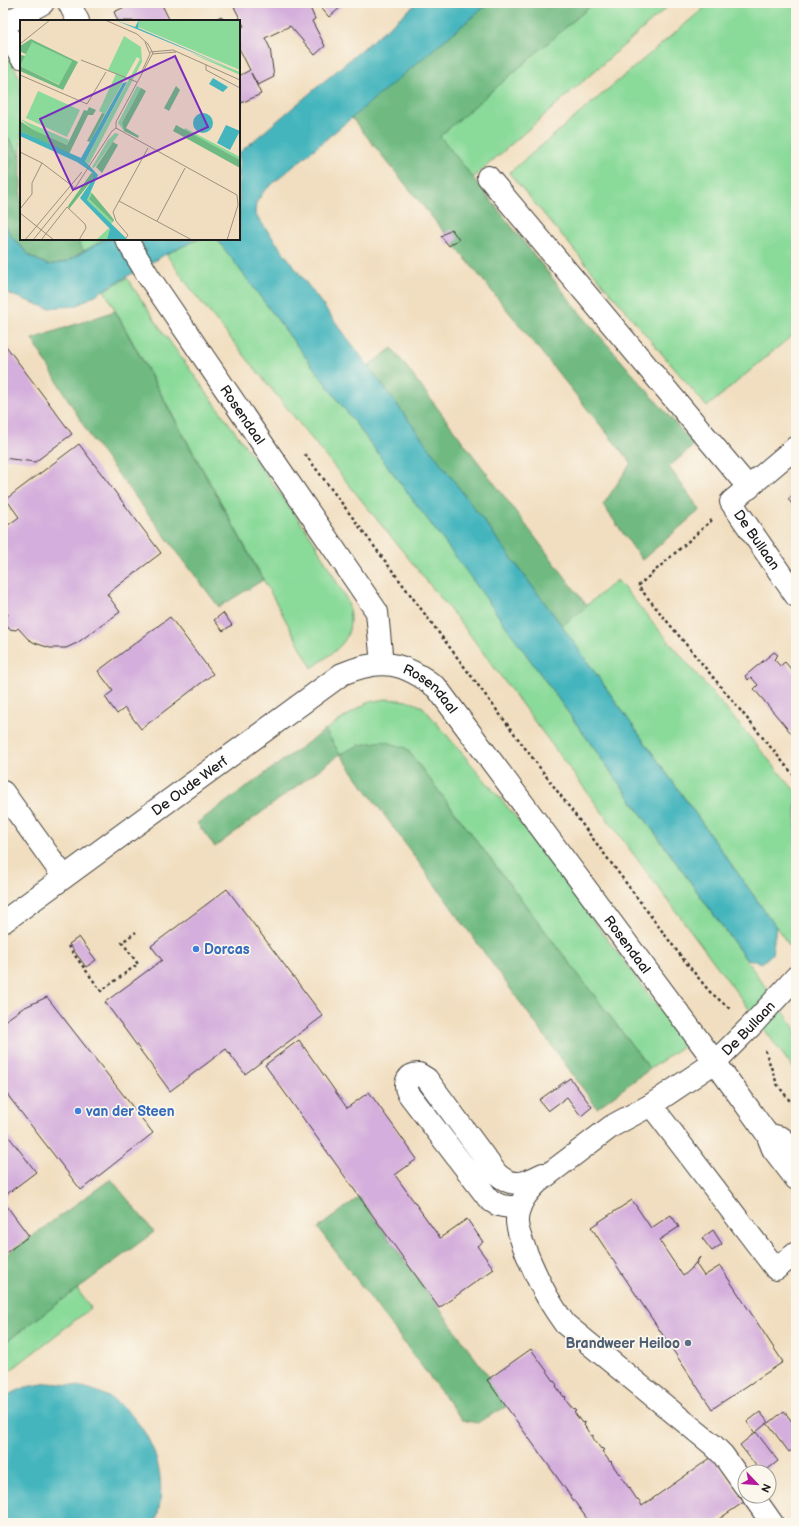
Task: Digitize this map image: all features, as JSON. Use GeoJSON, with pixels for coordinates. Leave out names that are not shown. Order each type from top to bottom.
{"type":"FeatureCollection","features":[{"type":"Feature","properties":{"kind":"street"},"geometry":{"type":"LineString","coordinates":[[20,55],[3,26],[43,3]]}},
{"type":"Feature","properties":{"kind":"street"},"geometry":{"type":"LineString","coordinates":[[70,3],[78,20]]}},
{"type":"Feature","properties":{"kind":"street"},"geometry":{"type":"LineString","coordinates":[[488,178],[749,488]]}},
{"type":"Feature","properties":{"kind":"street","name":"Rosendaal"},"geometry":{"type":"LineString","coordinates":[[127,240],[149,278],[377,612],[382,664],[401,667],[421,675],[437,688],[715,1062],[766,1134],[773,1149],[796,1178]]}},
{"type":"Feature","properties":{"kind":"street"},"geometry":{"type":"LineString","coordinates":[[731,502],[796,447]]}},
{"type":"Feature","properties":{"kind":"street","name":"De Bullaan"},"geometry":{"type":"LineString","coordinates":[[731,502],[796,596]]}},
{"type":"Feature","properties":{"kind":"street","name":"De Oude Werf"},"geometry":{"type":"LineString","coordinates":[[3,922],[342,674],[361,666],[382,664]]}},
{"type":"Feature","properties":{"kind":"street"},"geometry":{"type":"LineString","coordinates":[[3,792],[64,877]]}},
{"type":"Feature","properties":{"kind":"street","name":"De Bullaan"},"geometry":{"type":"LineString","coordinates":[[562,1164],[612,1126],[651,1105],[715,1062],[751,1026],[796,976]]}},
{"type":"Feature","properties":{"kind":"street"},"geometry":{"type":"LineString","coordinates":[[519,1207],[501,1206],[493,1203],[488,1198],[408,1093],[406,1085],[409,1078],[415,1074],[419,1074],[427,1079],[487,1161],[503,1180],[511,1183],[528,1181],[562,1164]]}},
{"type":"Feature","properties":{"kind":"street"},"geometry":{"type":"LineString","coordinates":[[651,1105],[776,1269],[796,1252]]}},
{"type":"Feature","properties":{"kind":"street"},"geometry":{"type":"LineString","coordinates":[[766,1134],[782,1138],[796,1152]]}},
{"type":"Feature","properties":{"kind":"street"},"geometry":{"type":"LineString","coordinates":[[562,1164],[537,1183],[526,1194],[519,1207],[516,1222],[519,1236],[551,1303],[565,1324],[713,1445],[723,1455],[737,1475]]}},
{"type":"Feature","properties":{"kind":"street"},"geometry":{"type":"LineString","coordinates":[[759,1504],[772,1523]]}},
{"type":"Feature","properties":{"kind":"path"},"geometry":{"type":"LineString","coordinates":[[304,454],[680,955],[709,991],[751,1026],[767,1053],[777,1084],[796,1109]]}},
{"type":"Feature","properties":{"kind":"path"},"geometry":{"type":"LineString","coordinates":[[731,502],[638,586],[796,778]]}},
{"type":"Feature","properties":{"kind":"path"},"geometry":{"type":"LineString","coordinates":[[68,946],[101,991],[138,964],[122,942],[136,932]]}},
{"type":"Feature","properties":{"kind":"green space"},"geometry":{"type":"Polygon","coordinates":[[[489,3],[594,3],[440,136],[580,313],[694,445],[669,467],[700,510],[642,560],[603,505],[631,463],[351,117],[489,3]]]}},
{"type":"Feature","properties":{"kind":"green space"},"geometry":{"type":"Polygon","coordinates":[[[594,3],[672,3],[473,178],[439,136],[594,3]]]}},
{"type":"Feature","properties":{"kind":"green space"},"geometry":{"type":"Polygon","coordinates":[[[710,3],[796,3],[796,332],[707,407],[509,173],[710,3]]]}},
{"type":"Feature","properties":{"kind":"green space"},"geometry":{"type":"Polygon","coordinates":[[[3,46],[20,78],[20,156],[3,130],[3,46]]]}},
{"type":"Feature","properties":{"kind":"green space"},"geometry":{"type":"Polygon","coordinates":[[[3,130],[20,156],[20,240],[77,240],[84,251],[66,262],[48,265],[31,257],[11,236],[3,219],[3,130]]]}},
{"type":"Feature","properties":{"kind":"green space"},"geometry":{"type":"Polygon","coordinates":[[[77,240],[103,240],[84,251],[77,240]]]}},
{"type":"Feature","properties":{"kind":"green space"},"geometry":{"type":"Polygon","coordinates":[[[197,240],[218,240],[464,568],[796,1029],[796,1072],[464,627],[193,292],[166,254],[197,240]]]}},
{"type":"Feature","properties":{"kind":"green space"},"geometry":{"type":"Polygon","coordinates":[[[127,278],[165,335],[312,538],[348,602],[350,626],[344,642],[312,668],[104,290],[127,278]]]}},
{"type":"Feature","properties":{"kind":"green space"},"geometry":{"type":"Polygon","coordinates":[[[115,311],[263,580],[219,607],[93,441],[32,339],[115,311]]]}},
{"type":"Feature","properties":{"kind":"green space"},"geometry":{"type":"Polygon","coordinates":[[[392,348],[587,606],[562,626],[368,366],[392,348]]]}},
{"type":"Feature","properties":{"kind":"green space"},"geometry":{"type":"Polygon","coordinates":[[[617,580],[796,792],[796,955],[562,626],[617,580]]]}},
{"type":"Feature","properties":{"kind":"green space"},"geometry":{"type":"Polygon","coordinates":[[[387,699],[409,701],[423,707],[515,816],[686,1044],[650,1069],[406,748],[360,745],[340,754],[325,730],[368,702],[387,699]]]}},
{"type":"Feature","properties":{"kind":"green space"},"geometry":{"type":"Polygon","coordinates":[[[325,730],[340,754],[215,847],[197,823],[325,730]]]}},
{"type":"Feature","properties":{"kind":"green space"},"geometry":{"type":"Polygon","coordinates":[[[383,741],[406,748],[650,1069],[597,1108],[340,754],[360,745],[383,741]]]}},
{"type":"Feature","properties":{"kind":"green space"},"geometry":{"type":"Polygon","coordinates":[[[111,1179],[154,1232],[3,1344],[3,1257],[111,1179]]]}},
{"type":"Feature","properties":{"kind":"green space"},"geometry":{"type":"Polygon","coordinates":[[[359,1197],[509,1405],[477,1423],[462,1420],[318,1228],[359,1197]]]}},
{"type":"Feature","properties":{"kind":"green space"},"geometry":{"type":"Polygon","coordinates":[[[77,1289],[91,1308],[3,1376],[3,1344],[77,1289]]]}},
{"type":"Feature","properties":{"kind":"water"},"geometry":{"type":"Polygon","coordinates":[[[417,3],[489,3],[264,191],[256,203],[255,214],[562,626],[776,927],[772,954],[762,963],[746,959],[464,568],[218,240],[240,240],[240,152],[417,3]]]}},
{"type":"Feature","properties":{"kind":"water"},"geometry":{"type":"Polygon","coordinates":[[[3,219],[11,236],[31,257],[48,265],[66,262],[103,240],[197,240],[166,254],[76,306],[47,308],[9,294],[3,287],[3,219]]]}},
{"type":"Feature","properties":{"kind":"water"},"geometry":{"type":"Polygon","coordinates":[[[48,1383],[90,1389],[109,1397],[126,1409],[139,1425],[150,1442],[157,1462],[160,1482],[160,1503],[155,1523],[3,1523],[3,1397],[26,1387],[48,1383]]]}},
{"type":"Feature","properties":{"kind":"building"},"geometry":{"type":"Polygon","coordinates":[[[133,3],[161,3],[170,20],[118,20],[114,12],[133,3]]]}},
{"type":"Feature","properties":{"kind":"building"},"geometry":{"type":"Polygon","coordinates":[[[232,3],[308,3],[315,19],[312,21],[325,46],[315,55],[290,26],[265,38],[270,48],[274,77],[258,85],[251,73],[261,94],[240,104],[240,75],[250,70],[240,50],[240,28],[244,26],[232,3]]]}},
{"type":"Feature","properties":{"kind":"building"},"geometry":{"type":"Polygon","coordinates":[[[317,3],[346,3],[329,17],[317,3]]]}},
{"type":"Feature","properties":{"kind":"building"},"geometry":{"type":"Polygon","coordinates":[[[221,16],[223,20],[214,20],[221,16]]]}},
{"type":"Feature","properties":{"kind":"building"},"geometry":{"type":"Polygon","coordinates":[[[451,229],[459,239],[449,246],[441,236],[451,229]]]}},
{"type":"Feature","properties":{"kind":"building"},"geometry":{"type":"Polygon","coordinates":[[[3,342],[72,434],[35,462],[3,458],[3,342]]]}},
{"type":"Feature","properties":{"kind":"building"},"geometry":{"type":"Polygon","coordinates":[[[79,444],[161,553],[107,594],[120,612],[77,643],[66,648],[50,648],[28,639],[18,628],[16,630],[9,629],[5,623],[8,615],[3,608],[3,529],[19,517],[6,499],[79,444]]]}},
{"type":"Feature","properties":{"kind":"building"},"geometry":{"type":"Polygon","coordinates":[[[796,493],[796,509],[788,499],[796,493]]]}},
{"type":"Feature","properties":{"kind":"building"},"geometry":{"type":"Polygon","coordinates":[[[223,613],[232,625],[223,631],[214,620],[223,613]]]}},
{"type":"Feature","properties":{"kind":"building"},"geometry":{"type":"Polygon","coordinates":[[[170,617],[213,674],[141,729],[125,708],[117,714],[105,697],[113,691],[98,671],[170,617]]]}},
{"type":"Feature","properties":{"kind":"building"},"geometry":{"type":"Polygon","coordinates":[[[774,652],[778,655],[774,659],[780,666],[785,662],[796,675],[796,739],[754,689],[758,685],[751,677],[748,680],[745,676],[774,652]]]}},
{"type":"Feature","properties":{"kind":"building"},"geometry":{"type":"Polygon","coordinates":[[[227,889],[323,1016],[245,1074],[226,1049],[170,1091],[105,1002],[162,960],[151,946],[227,889]]]}},
{"type":"Feature","properties":{"kind":"building"},"geometry":{"type":"Polygon","coordinates":[[[79,937],[96,960],[86,967],[69,944],[79,937]]]}},
{"type":"Feature","properties":{"kind":"building","name":"van der Steen"},"geometry":{"type":"Polygon","coordinates":[[[47,997],[153,1133],[81,1190],[3,1089],[3,1022],[23,1008],[47,997]]]}},
{"type":"Feature","properties":{"kind":"building"},"geometry":{"type":"Polygon","coordinates":[[[299,1040],[347,1108],[369,1092],[417,1159],[395,1175],[440,1238],[467,1219],[483,1242],[477,1246],[494,1269],[439,1308],[265,1065],[299,1040]]]}},
{"type":"Feature","properties":{"kind":"building"},"geometry":{"type":"Polygon","coordinates":[[[570,1078],[592,1107],[581,1116],[567,1097],[548,1111],[539,1100],[570,1078]]]}},
{"type":"Feature","properties":{"kind":"building"},"geometry":{"type":"Polygon","coordinates":[[[3,1129],[36,1172],[3,1197],[3,1129]]]}},
{"type":"Feature","properties":{"kind":"building"},"geometry":{"type":"Polygon","coordinates":[[[632,1200],[651,1228],[671,1215],[679,1227],[659,1240],[683,1276],[690,1270],[700,1257],[696,1264],[704,1276],[720,1266],[783,1362],[712,1409],[591,1227],[632,1200]]]}},
{"type":"Feature","properties":{"kind":"building"},"geometry":{"type":"Polygon","coordinates":[[[3,1201],[29,1236],[3,1255],[3,1201]]]}},
{"type":"Feature","properties":{"kind":"building"},"geometry":{"type":"Polygon","coordinates":[[[713,1230],[722,1244],[712,1251],[702,1238],[713,1230]]]}},
{"type":"Feature","properties":{"kind":"building"},"geometry":{"type":"Polygon","coordinates":[[[531,1349],[557,1385],[556,1386],[564,1397],[565,1396],[565,1399],[573,1410],[574,1409],[576,1411],[574,1412],[582,1423],[584,1422],[584,1425],[591,1436],[593,1435],[593,1438],[601,1449],[602,1448],[604,1450],[602,1451],[610,1462],[611,1461],[619,1474],[620,1473],[622,1476],[621,1477],[629,1488],[630,1487],[642,1506],[712,1457],[737,1492],[737,1504],[741,1504],[713,1523],[590,1523],[487,1380],[531,1349]]]}},
{"type":"Feature","properties":{"kind":"building"},"geometry":{"type":"Polygon","coordinates":[[[784,1411],[796,1427],[796,1447],[789,1452],[767,1423],[755,1433],[747,1422],[760,1412],[769,1423],[784,1411]]]}},
{"type":"Feature","properties":{"kind":"building"},"geometry":{"type":"Polygon","coordinates":[[[756,1432],[778,1461],[774,1464],[755,1464],[740,1445],[756,1432]]]}},
{"type":"Feature","properties":{"kind":"place","name":"Dorcas"},"geometry":{"type":"Point","coordinates":[196,949]}},
{"type":"Feature","properties":{"kind":"place","name":"van der Steen"},"geometry":{"type":"Point","coordinates":[78,1111]}},
{"type":"Feature","properties":{"kind":"place","name":"Brandweer Heiloo"},"geometry":{"type":"Point","coordinates":[688,1343]}}]}
